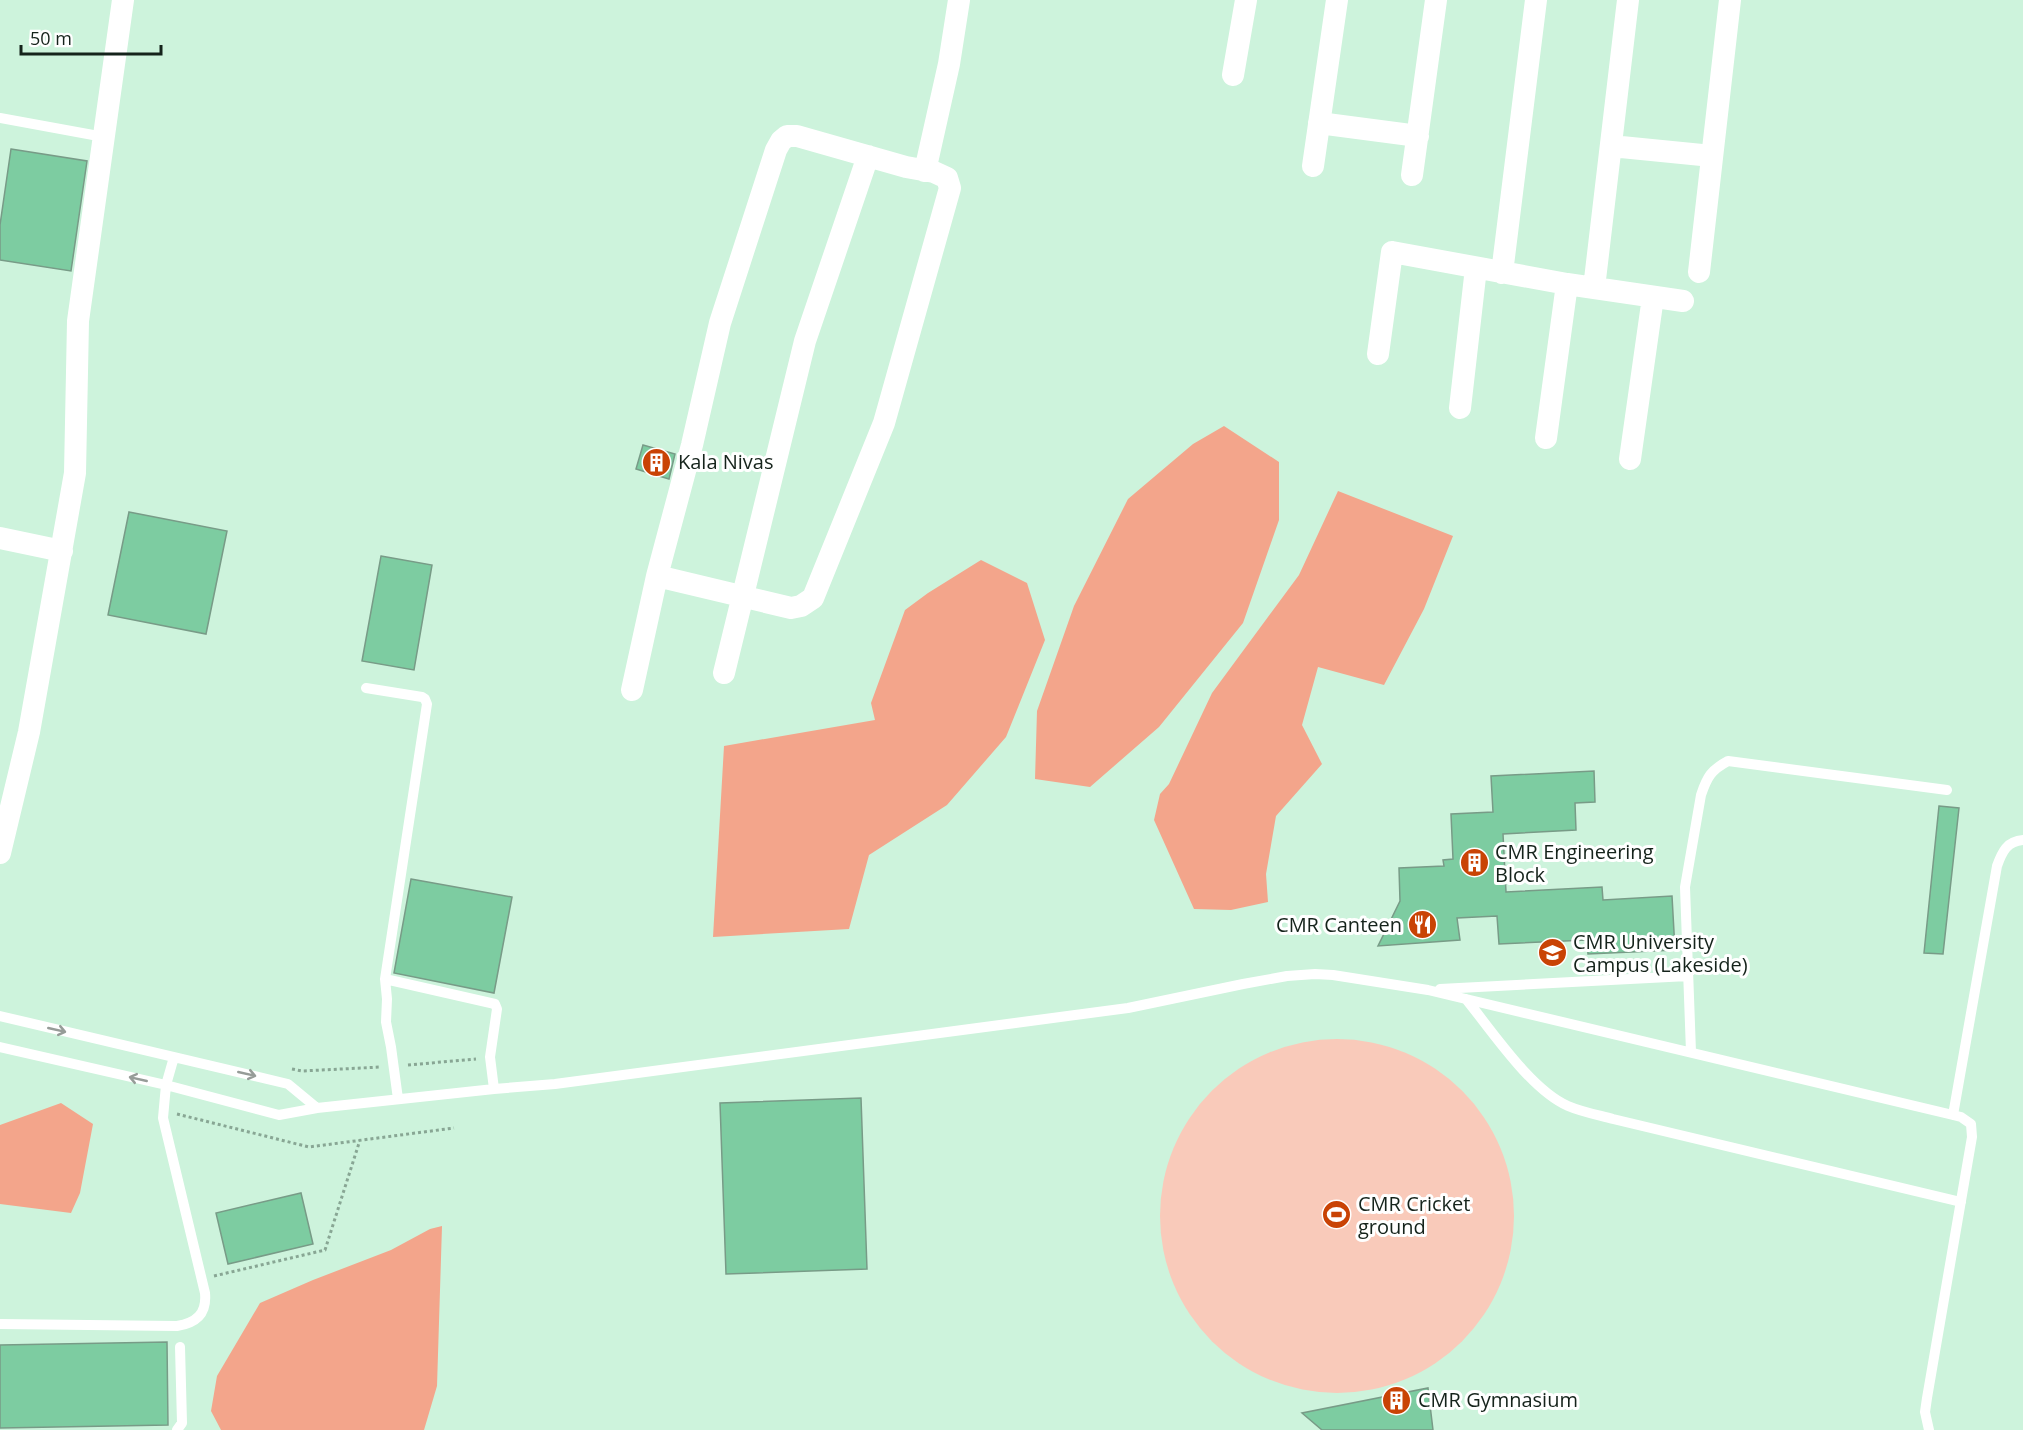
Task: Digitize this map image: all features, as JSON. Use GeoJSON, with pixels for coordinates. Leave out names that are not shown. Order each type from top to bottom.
{"type":"FeatureCollection","features":[{"type":"Feature","properties":{"kind":"street"},"geometry":{"type":"LineString","coordinates":[[0,853],[29,732],[75,473],[78,321],[123,0]]}},
{"type":"Feature","properties":{"kind":"street"},"geometry":{"type":"LineString","coordinates":[[925,171],[949,64],[959,0]]}},
{"type":"Feature","properties":{"kind":"street"},"geometry":{"type":"LineString","coordinates":[[1233,75],[1246,0]]}},
{"type":"Feature","properties":{"kind":"street"},"geometry":{"type":"LineString","coordinates":[[1313,166],[1338,0]]}},
{"type":"Feature","properties":{"kind":"street"},"geometry":{"type":"LineString","coordinates":[[1412,175],[1436,0]]}},
{"type":"Feature","properties":{"kind":"street"},"geometry":{"type":"LineString","coordinates":[[1502,273],[1536,0]]}},
{"type":"Feature","properties":{"kind":"street"},"geometry":{"type":"LineString","coordinates":[[1594,288],[1628,0]]}},
{"type":"Feature","properties":{"kind":"street"},"geometry":{"type":"LineString","coordinates":[[1699,272],[1730,0]]}},
{"type":"Feature","properties":{"kind":"street"},"geometry":{"type":"LineString","coordinates":[[1320,123],[1418,136]]}},
{"type":"Feature","properties":{"kind":"street"},"geometry":{"type":"LineString","coordinates":[[632,690],[657,576],[692,445],[720,322],[776,150],[781,141],[787,136],[797,136],[934,172],[947,178],[950,188],[884,423],[813,598],[801,606],[791,608],[657,576]]}},
{"type":"Feature","properties":{"kind":"street"},"geometry":{"type":"LineString","coordinates":[[1611,146],[1712,156]]}},
{"type":"Feature","properties":{"kind":"street"},"geometry":{"type":"LineString","coordinates":[[724,673],[805,341],[868,156]]}},
{"type":"Feature","properties":{"kind":"street"},"geometry":{"type":"LineString","coordinates":[[1378,354],[1392,252],[1502,273],[1683,302]]}},
{"type":"Feature","properties":{"kind":"street"},"geometry":{"type":"LineString","coordinates":[[1460,408],[1476,268]]}},
{"type":"Feature","properties":{"kind":"street"},"geometry":{"type":"LineString","coordinates":[[1546,438],[1567,284]]}},
{"type":"Feature","properties":{"kind":"street"},"geometry":{"type":"LineString","coordinates":[[1630,459],[1653,297]]}},
{"type":"Feature","properties":{"kind":"street"},"geometry":{"type":"LineString","coordinates":[[0,538],[62,551]]}},
{"type":"Feature","properties":{"kind":"lane"},"geometry":{"type":"LineString","coordinates":[[0,118],[104,137]]}},
{"type":"Feature","properties":{"kind":"lane"},"geometry":{"type":"LineString","coordinates":[[366,688],[423,698],[427,704],[386,979],[386,1022],[398,1099]]}},
{"type":"Feature","properties":{"kind":"lane"},"geometry":{"type":"LineString","coordinates":[[1691,1052],[1685,887],[1701,795],[1715,768],[1728,761],[1947,790]]}},
{"type":"Feature","properties":{"kind":"lane"},"geometry":{"type":"LineString","coordinates":[[1953,1114],[1997,866],[2002,851],[2017,841],[2023,840]]}},
{"type":"Feature","properties":{"kind":"lane"},"geometry":{"type":"LineString","coordinates":[[0,1047],[166,1085],[279,1115],[398,1099],[555,1084],[1128,1008],[1287,976],[1334,975],[1428,990],[1953,1114],[1971,1124],[1973,1130],[1927,1398],[1926,1412],[1929,1430]]}},
{"type":"Feature","properties":{"kind":"lane"},"geometry":{"type":"LineString","coordinates":[[1428,990],[1688,976]]}},
{"type":"Feature","properties":{"kind":"lane"},"geometry":{"type":"LineString","coordinates":[[386,979],[495,1004],[497,1009],[490,1057],[494,1089]]}},
{"type":"Feature","properties":{"kind":"lane"},"geometry":{"type":"LineString","coordinates":[[1466,999],[1526,1073],[1566,1105],[1961,1202]]}},
{"type":"Feature","properties":{"kind":"lane"},"geometry":{"type":"LineString","coordinates":[[0,1016],[288,1084],[318,1108]]}},
{"type":"Feature","properties":{"kind":"lane"},"geometry":{"type":"LineString","coordinates":[[0,1324],[186,1324],[200,1317],[204,1310],[205,1293],[163,1118],[166,1085],[174,1057]]}},
{"type":"Feature","properties":{"kind":"lane"},"geometry":{"type":"LineString","coordinates":[[177,1430],[182,1423],[180,1347]]}},
{"type":"Feature","properties":{"kind":"path"},"geometry":{"type":"LineString","coordinates":[[291,1069],[302,1071],[394,1066],[490,1057]]}},
{"type":"Feature","properties":{"kind":"path"},"geometry":{"type":"LineString","coordinates":[[164,1111],[309,1147],[454,1128]]}},
{"type":"Feature","properties":{"kind":"path"},"geometry":{"type":"LineString","coordinates":[[202,1279],[325,1250],[360,1140]]}},
{"type":"Feature","properties":{"kind":"shaded area"},"geometry":{"type":"Polygon","coordinates":[[[1224,426],[1279,462],[1279,520],[1243,623],[1159,727],[1090,787],[1035,779],[1037,711],[1074,606],[1128,499],[1193,444],[1224,426]]]}},
{"type":"Feature","properties":{"kind":"shaded area"},"geometry":{"type":"Polygon","coordinates":[[[1338,491],[1453,536],[1424,609],[1384,685],[1318,667],[1302,725],[1322,764],[1276,816],[1266,874],[1268,902],[1231,910],[1194,909],[1154,820],[1160,794],[1169,784],[1212,693],[1299,575],[1338,491]]]}},
{"type":"Feature","properties":{"kind":"shaded area"},"geometry":{"type":"Polygon","coordinates":[[[981,560],[1027,583],[1045,640],[1006,737],[947,805],[869,855],[849,929],[713,937],[724,746],[875,720],[871,703],[905,610],[981,560]]]}},
{"type":"Feature","properties":{"kind":"shaded area","name":"CMR Cricket ground"},"geometry":{"type":"Polygon","coordinates":[[[1337,1039],[1372,1042],[1405,1052],[1435,1069],[1462,1091],[1484,1118],[1501,1148],[1511,1181],[1514,1216],[1511,1251],[1501,1284],[1484,1314],[1462,1341],[1435,1363],[1405,1380],[1372,1390],[1337,1393],[1302,1390],[1269,1380],[1239,1363],[1212,1341],[1190,1314],[1173,1284],[1163,1251],[1160,1216],[1163,1181],[1173,1148],[1190,1118],[1212,1091],[1239,1069],[1269,1052],[1302,1042],[1337,1039]]]}},
{"type":"Feature","properties":{"kind":"shaded area"},"geometry":{"type":"Polygon","coordinates":[[[61,1103],[93,1124],[80,1193],[71,1213],[0,1204],[0,1125],[61,1103]]]}},
{"type":"Feature","properties":{"kind":"shaded area"},"geometry":{"type":"Polygon","coordinates":[[[442,1226],[437,1386],[424,1430],[221,1430],[211,1411],[217,1376],[260,1303],[391,1250],[430,1229],[442,1226]]]}},
{"type":"Feature","properties":{"kind":"building"},"geometry":{"type":"Polygon","coordinates":[[[11,149],[87,161],[71,271],[0,260],[0,225],[11,149]]]}},
{"type":"Feature","properties":{"kind":"building","name":"Kala Nivas"},"geometry":{"type":"Polygon","coordinates":[[[643,445],[675,454],[669,479],[636,469],[643,445]]]}},
{"type":"Feature","properties":{"kind":"building"},"geometry":{"type":"Polygon","coordinates":[[[129,512],[227,531],[206,634],[108,615],[129,512]]]}},
{"type":"Feature","properties":{"kind":"building"},"geometry":{"type":"Polygon","coordinates":[[[381,556],[432,565],[414,670],[362,661],[381,556]]]}},
{"type":"Feature","properties":{"kind":"building","name":"CMR Engineering Block"},"geometry":{"type":"Polygon","coordinates":[[[1594,771],[1595,802],[1575,803],[1576,830],[1503,834],[1506,892],[1602,887],[1603,900],[1672,896],[1675,950],[1588,954],[1587,940],[1499,944],[1497,916],[1457,918],[1460,940],[1378,946],[1400,901],[1399,868],[1444,866],[1443,860],[1453,859],[1451,814],[1493,812],[1491,776],[1594,771]]]}},
{"type":"Feature","properties":{"kind":"building"},"geometry":{"type":"Polygon","coordinates":[[[1939,806],[1959,808],[1943,954],[1924,953],[1939,806]]]}},
{"type":"Feature","properties":{"kind":"building"},"geometry":{"type":"Polygon","coordinates":[[[411,879],[512,897],[494,993],[394,973],[411,879]]]}},
{"type":"Feature","properties":{"kind":"building"},"geometry":{"type":"Polygon","coordinates":[[[861,1098],[867,1269],[726,1274],[720,1103],[861,1098]]]}},
{"type":"Feature","properties":{"kind":"building"},"geometry":{"type":"Polygon","coordinates":[[[301,1193],[313,1244],[228,1264],[216,1213],[301,1193]]]}},
{"type":"Feature","properties":{"kind":"building"},"geometry":{"type":"Polygon","coordinates":[[[167,1342],[168,1425],[0,1428],[0,1345],[167,1342]]]}},
{"type":"Feature","properties":{"kind":"building","name":"CMR Gymnasium"},"geometry":{"type":"Polygon","coordinates":[[[1428,1388],[1433,1430],[1322,1430],[1302,1413],[1428,1388]]]}},
{"type":"Feature","properties":{"kind":"place","name":"Kala Nivas"},"geometry":{"type":"Point","coordinates":[657,462]}},
{"type":"Feature","properties":{"kind":"place","name":"CMR Engineering Block"},"geometry":{"type":"Point","coordinates":[1474,863]}},
{"type":"Feature","properties":{"kind":"place","name":"CMR Canteen"},"geometry":{"type":"Point","coordinates":[1423,925]}},
{"type":"Feature","properties":{"kind":"place","name":"CMR University Campus (Lakeside)"},"geometry":{"type":"Point","coordinates":[1552,953]}},
{"type":"Feature","properties":{"kind":"place","name":"CMR Cricket ground"},"geometry":{"type":"Point","coordinates":[1337,1215]}},
{"type":"Feature","properties":{"kind":"place","name":"CMR Gymnasium"},"geometry":{"type":"Point","coordinates":[1397,1400]}}]}
